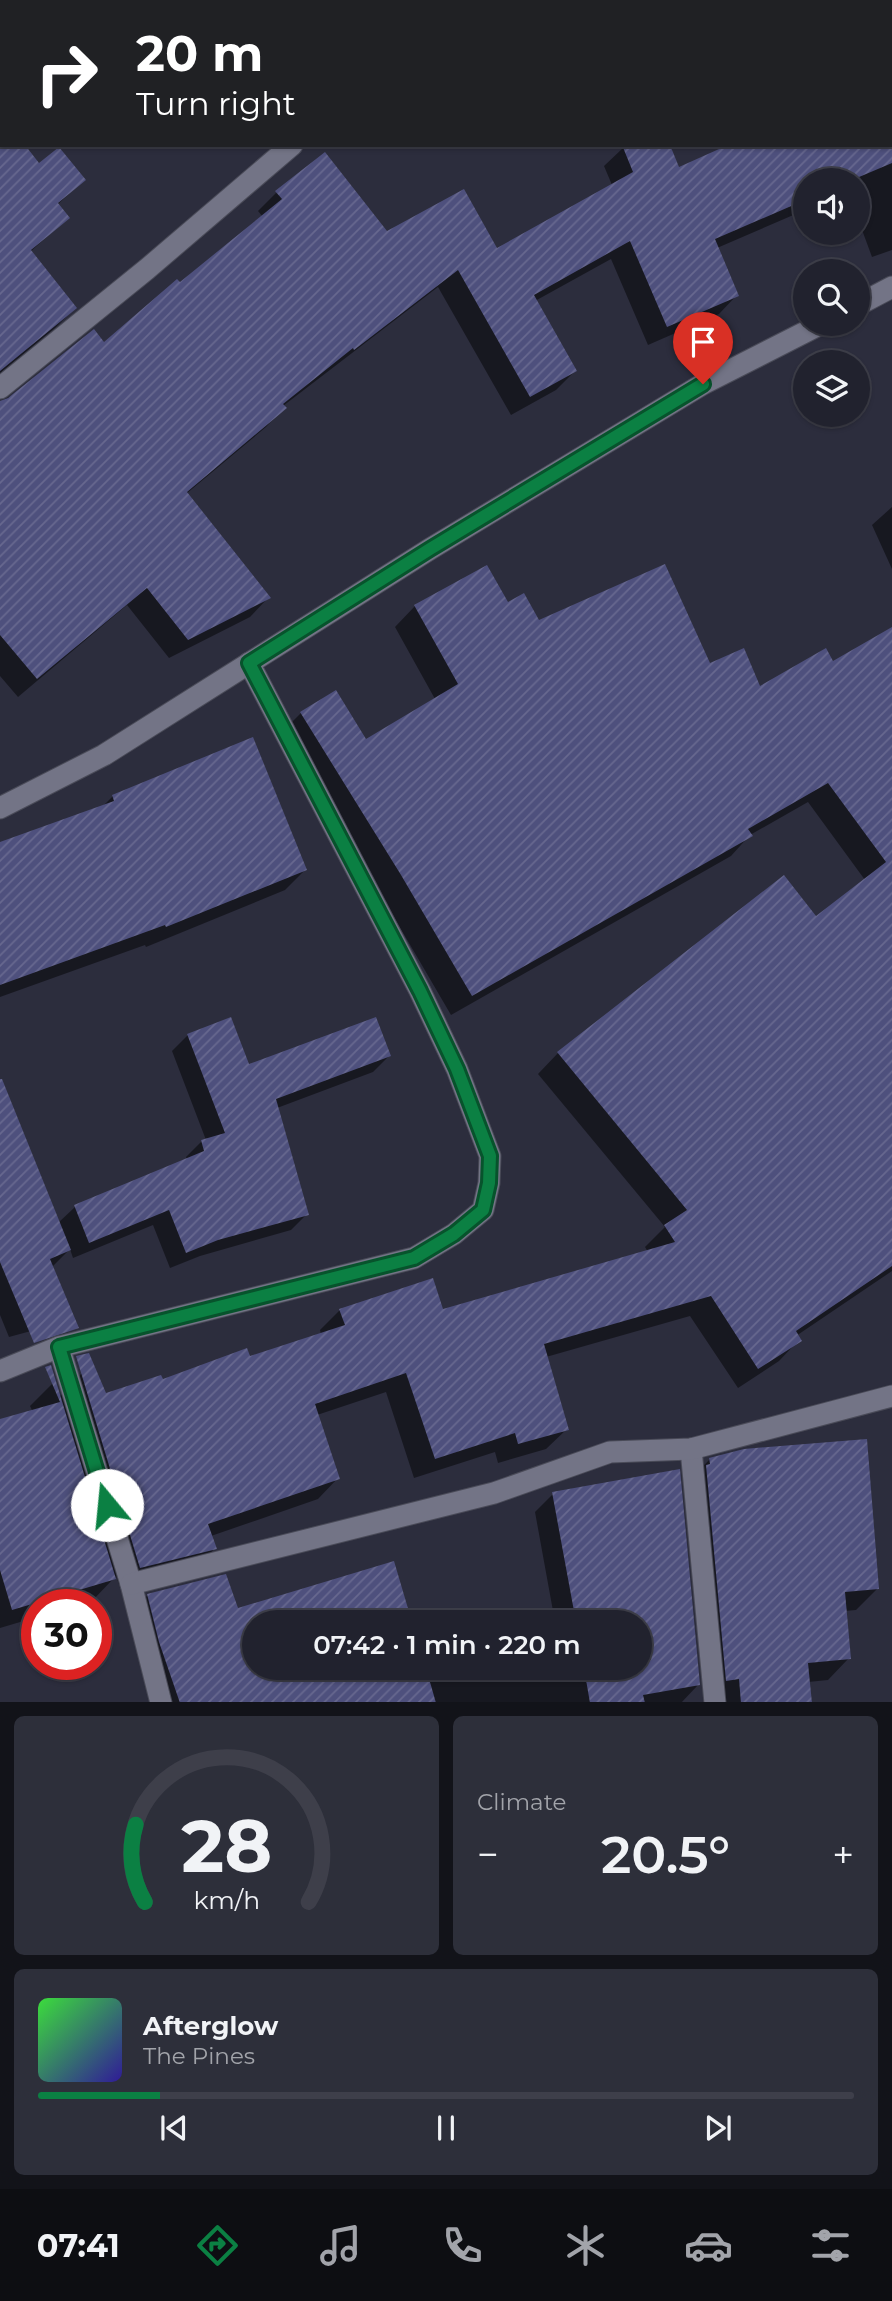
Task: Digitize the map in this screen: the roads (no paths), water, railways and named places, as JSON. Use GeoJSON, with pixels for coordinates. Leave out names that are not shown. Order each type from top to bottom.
{"type":"FeatureCollection","features":[{"type":"Feature","properties":{"kind":"street"},"geometry":{"type":"LineString","coordinates":[[0,388],[148,269],[290,147]]}},
{"type":"Feature","properties":{"kind":"street"},"geometry":{"type":"LineString","coordinates":[[870,299],[892,287]]}},
{"type":"Feature","properties":{"kind":"street"},"geometry":{"type":"LineString","coordinates":[[4,800],[104,755],[430,549],[691,391],[798,336]]}},
{"type":"Feature","properties":{"kind":"street"},"geometry":{"type":"LineString","coordinates":[[0,1371],[59,1347],[414,1258],[454,1234],[483,1210],[489,1183],[490,1156],[457,1069],[420,991],[249,663]]}},
{"type":"Feature","properties":{"kind":"street"},"geometry":{"type":"LineString","coordinates":[[59,1347],[131,1584],[161,1702]]}},
{"type":"Feature","properties":{"kind":"street"},"geometry":{"type":"LineString","coordinates":[[131,1584],[494,1493],[610,1452],[691,1449],[892,1396]]}},
{"type":"Feature","properties":{"kind":"street"},"geometry":{"type":"LineString","coordinates":[[691,1449],[715,1702]]}}]}
